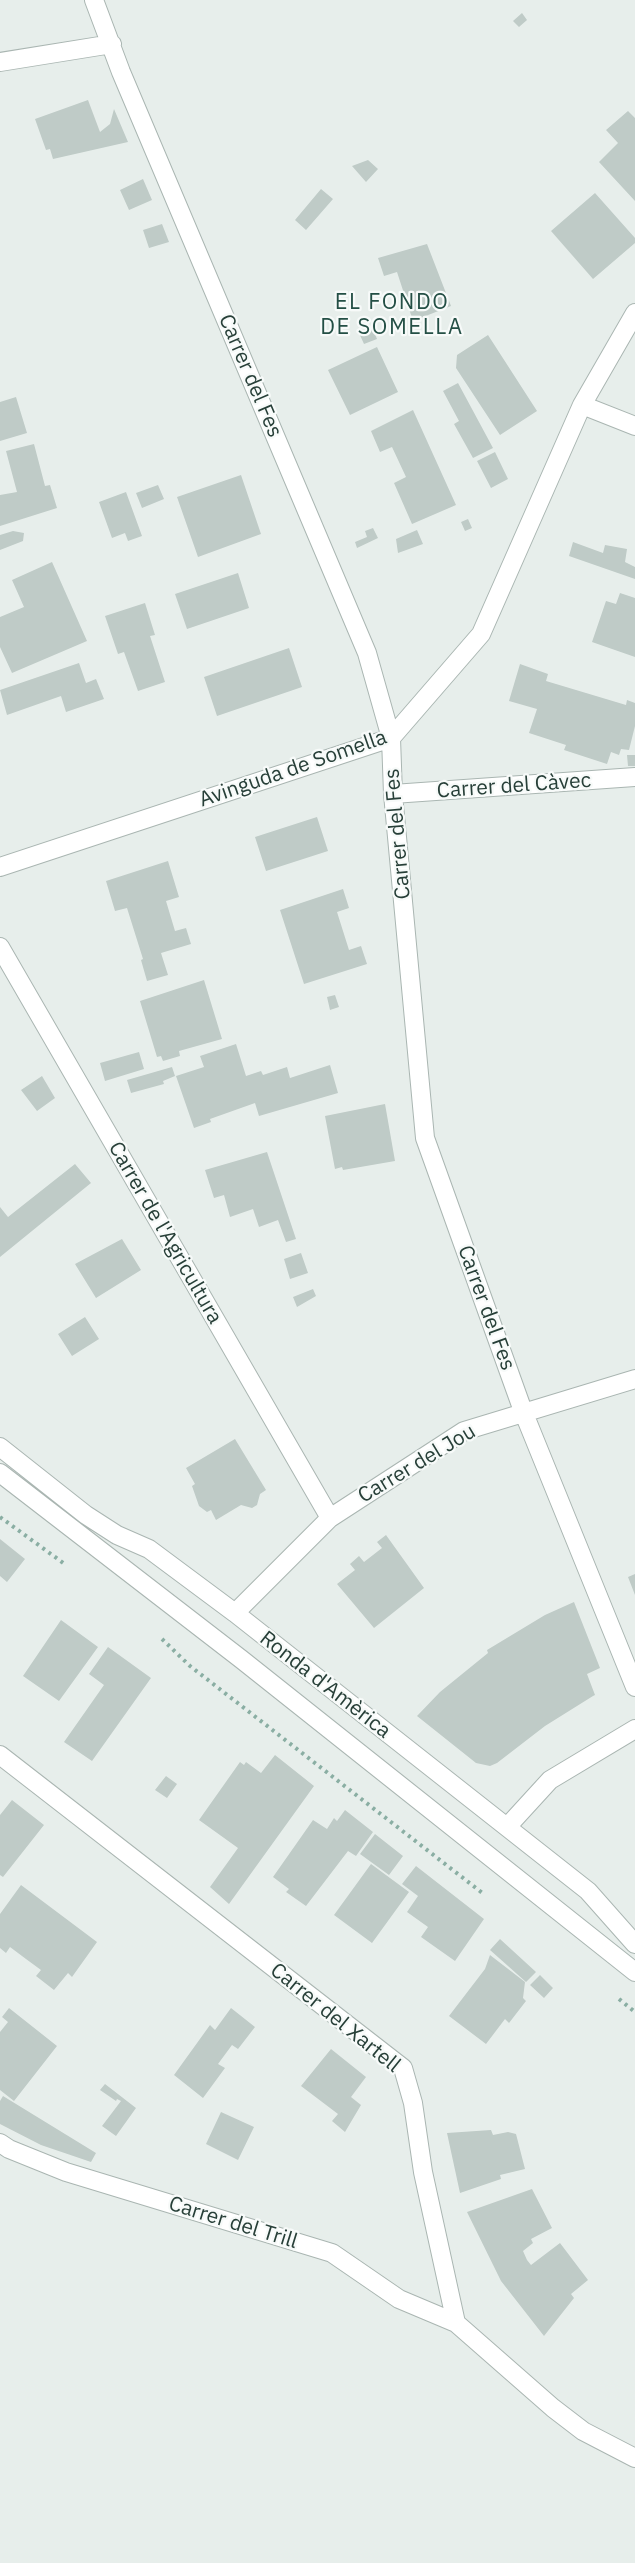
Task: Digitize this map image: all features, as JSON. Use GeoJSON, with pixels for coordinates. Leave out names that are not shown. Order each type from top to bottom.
{"type":"FeatureCollection","features":[{"type":"Feature","properties":{"kind":"street","name":"Carrer del Fes"},"geometry":{"type":"LineString","coordinates":[[94,0],[367,653],[391,738],[393,794],[425,1138],[523,1411],[635,1687]]}},
{"type":"Feature","properties":{"kind":"street"},"geometry":{"type":"LineString","coordinates":[[0,62],[112,44]]}},
{"type":"Feature","properties":{"kind":"street","name":"Avinguda de Somella"},"geometry":{"type":"LineString","coordinates":[[0,867],[391,738],[481,634],[582,405],[635,313]]}},
{"type":"Feature","properties":{"kind":"street"},"geometry":{"type":"LineString","coordinates":[[582,405],[635,426]]}},
{"type":"Feature","properties":{"kind":"street","name":"Carrer del Càvec"},"geometry":{"type":"LineString","coordinates":[[393,794],[635,777]]}},
{"type":"Feature","properties":{"kind":"street","name":"Carrer de l'Agricultura"},"geometry":{"type":"LineString","coordinates":[[0,947],[330,1518]]}},
{"type":"Feature","properties":{"kind":"street","name":"Carrer del Jou"},"geometry":{"type":"LineString","coordinates":[[235,1613],[330,1518],[464,1431],[523,1411],[635,1379]]}},
{"type":"Feature","properties":{"kind":"street","name":"Ronda d'Amèrica"},"geometry":{"type":"LineString","coordinates":[[0,1447],[86,1515],[117,1535],[148,1549],[235,1613],[588,1891],[635,1944]]}},
{"type":"Feature","properties":{"kind":"street","name":"Ronda d'Amèrica"},"geometry":{"type":"LineString","coordinates":[[0,1473],[241,1659],[635,1972]]}},
{"type":"Feature","properties":{"kind":"street"},"geometry":{"type":"LineString","coordinates":[[507,1827],[550,1780],[635,1729]]}},
{"type":"Feature","properties":{"kind":"street","name":"Carrer del Xartell"},"geometry":{"type":"LineString","coordinates":[[0,1755],[403,2068],[413,2103],[423,2172],[456,2323]]}},
{"type":"Feature","properties":{"kind":"street","name":"Carrer del Trill"},"geometry":{"type":"LineString","coordinates":[[0,2143],[9,2149],[66,2172],[332,2253],[399,2299],[456,2323]]}},
{"type":"Feature","properties":{"kind":"street"},"geometry":{"type":"LineString","coordinates":[[456,2323],[553,2408],[583,2431],[635,2458]]}},
{"type":"Feature","properties":{"kind":"path"},"geometry":{"type":"LineString","coordinates":[[0,1516],[74,1571]]}},
{"type":"Feature","properties":{"kind":"path"},"geometry":{"type":"LineString","coordinates":[[156,1634],[190,1666],[488,1897]]}},
{"type":"Feature","properties":{"kind":"path"},"geometry":{"type":"LineString","coordinates":[[617,1997],[635,2012]]}},
{"type":"Feature","properties":{"kind":"building"},"geometry":{"type":"Polygon","coordinates":[[[522,13],[527,20],[519,27],[513,21],[522,13]]]}},
{"type":"Feature","properties":{"kind":"building"},"geometry":{"type":"Polygon","coordinates":[[[88,100],[100,132],[110,124],[114,109],[128,142],[53,159],[50,149],[46,150],[35,119],[88,100]]]}},
{"type":"Feature","properties":{"kind":"building"},"geometry":{"type":"Polygon","coordinates":[[[628,111],[635,118],[635,201],[599,162],[618,143],[606,130],[628,111]]]}},
{"type":"Feature","properties":{"kind":"building"},"geometry":{"type":"Polygon","coordinates":[[[368,160],[378,169],[366,182],[352,166],[368,160]]]}},
{"type":"Feature","properties":{"kind":"building"},"geometry":{"type":"Polygon","coordinates":[[[143,179],[152,200],[129,210],[120,190],[143,179]]]}},
{"type":"Feature","properties":{"kind":"building"},"geometry":{"type":"Polygon","coordinates":[[[321,189],[333,199],[306,230],[295,220],[321,189]]]}},
{"type":"Feature","properties":{"kind":"building"},"geometry":{"type":"Polygon","coordinates":[[[595,193],[635,238],[635,243],[593,279],[551,231],[595,193]]]}},
{"type":"Feature","properties":{"kind":"building"},"geometry":{"type":"Polygon","coordinates":[[[162,224],[169,242],[149,248],[143,230],[162,224]]]}},
{"type":"Feature","properties":{"kind":"building"},"geometry":{"type":"Polygon","coordinates":[[[427,244],[451,306],[413,321],[397,272],[384,276],[378,258],[427,244]]]}},
{"type":"Feature","properties":{"kind":"building"},"geometry":{"type":"Polygon","coordinates":[[[372,327],[377,339],[364,344],[359,333],[372,327]]]}},
{"type":"Feature","properties":{"kind":"building"},"geometry":{"type":"Polygon","coordinates":[[[488,335],[537,411],[500,435],[456,368],[457,355],[488,335]]]}},
{"type":"Feature","properties":{"kind":"building"},"geometry":{"type":"Polygon","coordinates":[[[377,347],[398,392],[350,415],[328,370],[377,347]]]}},
{"type":"Feature","properties":{"kind":"building"},"geometry":{"type":"Polygon","coordinates":[[[458,383],[493,448],[473,458],[454,424],[459,421],[443,391],[458,383]]]}},
{"type":"Feature","properties":{"kind":"building"},"geometry":{"type":"Polygon","coordinates":[[[16,397],[27,433],[0,441],[0,402],[16,397]]]}},
{"type":"Feature","properties":{"kind":"building"},"geometry":{"type":"Polygon","coordinates":[[[413,410],[456,505],[412,524],[394,483],[406,477],[392,447],[380,452],[371,431],[413,410]]]}},
{"type":"Feature","properties":{"kind":"building"},"geometry":{"type":"Polygon","coordinates":[[[34,444],[45,486],[50,485],[57,508],[0,526],[0,495],[17,492],[6,451],[34,444]]]}},
{"type":"Feature","properties":{"kind":"building"},"geometry":{"type":"Polygon","coordinates":[[[495,452],[508,479],[491,488],[477,461],[495,452]]]}},
{"type":"Feature","properties":{"kind":"building"},"geometry":{"type":"Polygon","coordinates":[[[241,475],[261,534],[198,557],[177,497],[241,475]]]}},
{"type":"Feature","properties":{"kind":"building"},"geometry":{"type":"Polygon","coordinates":[[[158,485],[164,499],[142,508],[136,493],[158,485]]]}},
{"type":"Feature","properties":{"kind":"building"},"geometry":{"type":"Polygon","coordinates":[[[126,492],[142,536],[128,541],[125,533],[112,538],[99,502],[126,492]]]}},
{"type":"Feature","properties":{"kind":"building"},"geometry":{"type":"Polygon","coordinates":[[[468,519],[472,528],[465,531],[461,522],[468,519]]]}},
{"type":"Feature","properties":{"kind":"building"},"geometry":{"type":"Polygon","coordinates":[[[373,528],[378,538],[357,548],[355,542],[367,537],[365,531],[373,528]]]}},
{"type":"Feature","properties":{"kind":"building"},"geometry":{"type":"Polygon","coordinates":[[[417,530],[423,544],[398,553],[396,539],[417,530]]]}},
{"type":"Feature","properties":{"kind":"building"},"geometry":{"type":"Polygon","coordinates":[[[13,531],[24,533],[23,541],[0,550],[0,535],[13,531]]]}},
{"type":"Feature","properties":{"kind":"building"},"geometry":{"type":"Polygon","coordinates":[[[573,542],[603,553],[605,545],[627,549],[625,562],[635,567],[635,579],[569,556],[573,542]]]}},
{"type":"Feature","properties":{"kind":"building"},"geometry":{"type":"Polygon","coordinates":[[[52,562],[87,641],[12,673],[0,647],[0,617],[24,607],[12,580],[52,562]]]}},
{"type":"Feature","properties":{"kind":"building"},"geometry":{"type":"Polygon","coordinates":[[[238,573],[249,608],[187,629],[175,594],[238,573]]]}},
{"type":"Feature","properties":{"kind":"building"},"geometry":{"type":"Polygon","coordinates":[[[620,593],[635,598],[635,657],[592,642],[606,601],[616,604],[620,593]]]}},
{"type":"Feature","properties":{"kind":"building"},"geometry":{"type":"Polygon","coordinates":[[[145,603],[155,635],[150,636],[165,682],[138,691],[124,652],[118,654],[105,616],[145,603]]]}},
{"type":"Feature","properties":{"kind":"building"},"geometry":{"type":"Polygon","coordinates":[[[289,648],[302,687],[217,716],[204,677],[289,648]]]}},
{"type":"Feature","properties":{"kind":"building"},"geometry":{"type":"Polygon","coordinates":[[[79,663],[86,683],[96,679],[104,699],[66,712],[61,696],[7,715],[0,690],[79,663]]]}},
{"type":"Feature","properties":{"kind":"building"},"geometry":{"type":"Polygon","coordinates":[[[520,664],[548,674],[546,681],[626,705],[627,700],[635,703],[635,726],[629,750],[621,749],[619,755],[611,752],[607,764],[564,750],[566,745],[529,733],[537,709],[509,701],[520,664]]]}},
{"type":"Feature","properties":{"kind":"building"},"geometry":{"type":"Polygon","coordinates":[[[627,755],[635,755],[635,766],[628,766],[627,755]]]}},
{"type":"Feature","properties":{"kind":"building"},"geometry":{"type":"Polygon","coordinates":[[[317,817],[328,851],[266,871],[255,837],[317,817]]]}},
{"type":"Feature","properties":{"kind":"building"},"geometry":{"type":"Polygon","coordinates":[[[168,861],[179,897],[166,901],[175,931],[186,928],[191,944],[161,953],[168,975],[147,981],[141,960],[143,959],[127,908],[115,911],[106,881],[168,861]]]}},
{"type":"Feature","properties":{"kind":"building"},"geometry":{"type":"Polygon","coordinates":[[[343,889],[349,908],[337,912],[349,950],[361,946],[367,964],[304,984],[280,910],[343,889]]]}},
{"type":"Feature","properties":{"kind":"building"},"geometry":{"type":"Polygon","coordinates":[[[204,980],[222,1039],[179,1051],[180,1056],[163,1061],[161,1056],[157,1057],[140,1001],[204,980]]]}},
{"type":"Feature","properties":{"kind":"building"},"geometry":{"type":"Polygon","coordinates":[[[335,995],[339,1007],[330,1010],[327,997],[335,995]]]}},
{"type":"Feature","properties":{"kind":"building"},"geometry":{"type":"Polygon","coordinates":[[[236,1044],[246,1076],[261,1071],[263,1075],[287,1067],[290,1078],[330,1065],[338,1093],[259,1116],[255,1103],[210,1119],[211,1122],[194,1128],[176,1076],[204,1067],[200,1056],[236,1044]]]}},
{"type":"Feature","properties":{"kind":"building"},"geometry":{"type":"Polygon","coordinates":[[[139,1052],[144,1069],[105,1081],[100,1063],[139,1052]]]}},
{"type":"Feature","properties":{"kind":"building"},"geometry":{"type":"Polygon","coordinates":[[[172,1067],[175,1076],[163,1081],[164,1084],[131,1093],[127,1080],[172,1067]]]}},
{"type":"Feature","properties":{"kind":"building"},"geometry":{"type":"Polygon","coordinates":[[[42,1076],[55,1098],[37,1111],[21,1090],[42,1076]]]}},
{"type":"Feature","properties":{"kind":"building"},"geometry":{"type":"Polygon","coordinates":[[[385,1104],[395,1161],[343,1170],[342,1167],[335,1169],[325,1116],[385,1104]]]}},
{"type":"Feature","properties":{"kind":"building"},"geometry":{"type":"Polygon","coordinates":[[[267,1152],[296,1239],[286,1242],[278,1220],[259,1227],[253,1209],[230,1217],[224,1195],[214,1198],[205,1170],[267,1152]]]}},
{"type":"Feature","properties":{"kind":"building"},"geometry":{"type":"Polygon","coordinates":[[[75,1164],[91,1183],[0,1257],[0,1207],[8,1217],[75,1164]]]}},
{"type":"Feature","properties":{"kind":"building"},"geometry":{"type":"Polygon","coordinates":[[[122,1239],[141,1270],[96,1298],[75,1264],[122,1239]]]}},
{"type":"Feature","properties":{"kind":"building"},"geometry":{"type":"Polygon","coordinates":[[[301,1253],[308,1273],[290,1279],[284,1259],[301,1253]]]}},
{"type":"Feature","properties":{"kind":"building"},"geometry":{"type":"Polygon","coordinates":[[[313,1289],[316,1296],[297,1307],[293,1297],[313,1289]]]}},
{"type":"Feature","properties":{"kind":"building"},"geometry":{"type":"Polygon","coordinates":[[[85,1317],[99,1339],[72,1356],[58,1334],[85,1317]]]}},
{"type":"Feature","properties":{"kind":"building"},"geometry":{"type":"Polygon","coordinates":[[[235,1439],[266,1490],[260,1494],[257,1505],[252,1508],[241,1505],[216,1520],[211,1510],[207,1512],[199,1506],[192,1486],[195,1484],[186,1468],[235,1439]]]}},
{"type":"Feature","properties":{"kind":"building"},"geometry":{"type":"Polygon","coordinates":[[[386,1535],[424,1588],[374,1628],[337,1584],[355,1570],[350,1564],[359,1556],[364,1562],[382,1548],[377,1542],[386,1535]]]}},
{"type":"Feature","properties":{"kind":"building"},"geometry":{"type":"Polygon","coordinates":[[[0,1539],[25,1559],[7,1582],[0,1576],[0,1539]]]}},
{"type":"Feature","properties":{"kind":"building"},"geometry":{"type":"Polygon","coordinates":[[[635,1574],[635,1595],[628,1577],[635,1574]]]}},
{"type":"Feature","properties":{"kind":"building"},"geometry":{"type":"Polygon","coordinates":[[[574,1602],[600,1668],[587,1674],[595,1695],[545,1726],[490,1766],[476,1763],[417,1716],[440,1692],[488,1653],[487,1650],[545,1615],[574,1602]]]}},
{"type":"Feature","properties":{"kind":"building"},"geometry":{"type":"Polygon","coordinates":[[[61,1620],[98,1647],[59,1701],[23,1676],[61,1620]]]}},
{"type":"Feature","properties":{"kind":"building"},"geometry":{"type":"Polygon","coordinates":[[[108,1647],[151,1678],[92,1761],[64,1742],[104,1685],[89,1674],[108,1647]]]}},
{"type":"Feature","properties":{"kind":"building"},"geometry":{"type":"Polygon","coordinates":[[[275,1755],[314,1786],[229,1904],[210,1887],[238,1848],[199,1820],[240,1762],[244,1765],[246,1762],[261,1773],[275,1755]]]}},
{"type":"Feature","properties":{"kind":"building"},"geometry":{"type":"Polygon","coordinates":[[[166,1776],[177,1784],[167,1798],[155,1790],[166,1776]]]}},
{"type":"Feature","properties":{"kind":"building"},"geometry":{"type":"Polygon","coordinates":[[[12,1800],[44,1825],[3,1877],[0,1875],[0,1815],[12,1800]]]}},
{"type":"Feature","properties":{"kind":"building"},"geometry":{"type":"Polygon","coordinates":[[[345,1810],[373,1832],[356,1856],[348,1851],[306,1906],[286,1892],[289,1889],[273,1877],[313,1820],[327,1829],[334,1818],[337,1821],[345,1810]]]}},
{"type":"Feature","properties":{"kind":"building"},"geometry":{"type":"Polygon","coordinates":[[[375,1834],[403,1856],[389,1875],[360,1854],[375,1834]]]}},
{"type":"Feature","properties":{"kind":"building"},"geometry":{"type":"Polygon","coordinates":[[[371,1864],[409,1892],[372,1943],[334,1915],[371,1864]]]}},
{"type":"Feature","properties":{"kind":"building"},"geometry":{"type":"Polygon","coordinates":[[[416,1866],[484,1919],[455,1961],[421,1937],[428,1927],[407,1912],[418,1896],[402,1884],[416,1866]]]}},
{"type":"Feature","properties":{"kind":"building"},"geometry":{"type":"Polygon","coordinates":[[[21,1885],[97,1942],[72,1977],[68,1973],[54,1990],[36,1976],[41,1970],[10,1947],[6,1953],[0,1948],[0,1914],[21,1885]]]}},
{"type":"Feature","properties":{"kind":"building"},"geometry":{"type":"Polygon","coordinates":[[[500,1939],[536,1972],[526,1982],[490,1950],[500,1939]]]}},
{"type":"Feature","properties":{"kind":"building"},"geometry":{"type":"Polygon","coordinates":[[[490,1955],[525,1982],[523,1998],[526,2001],[509,2023],[505,2019],[486,2044],[449,2016],[485,1969],[490,1955]]]}},
{"type":"Feature","properties":{"kind":"building"},"geometry":{"type":"Polygon","coordinates":[[[540,1975],[553,1988],[544,1998],[530,1985],[540,1975]]]}},
{"type":"Feature","properties":{"kind":"building"},"geometry":{"type":"Polygon","coordinates":[[[9,2008],[57,2046],[14,2101],[0,2090],[0,2032],[8,2022],[2,2017],[9,2008]]]}},
{"type":"Feature","properties":{"kind":"building"},"geometry":{"type":"Polygon","coordinates":[[[231,2008],[255,2027],[238,2049],[232,2045],[218,2064],[225,2068],[203,2098],[174,2075],[210,2025],[215,2030],[231,2008]]]}},
{"type":"Feature","properties":{"kind":"building"},"geometry":{"type":"Polygon","coordinates":[[[331,2049],[366,2077],[351,2097],[361,2105],[345,2132],[332,2121],[338,2114],[301,2086],[331,2049]]]}},
{"type":"Feature","properties":{"kind":"building"},"geometry":{"type":"Polygon","coordinates":[[[105,2084],[136,2108],[116,2136],[102,2126],[121,2101],[117,2099],[116,2101],[100,2090],[105,2084]]]}},
{"type":"Feature","properties":{"kind":"building"},"geometry":{"type":"Polygon","coordinates":[[[3,2096],[96,2153],[91,2162],[41,2145],[0,2124],[0,2101],[3,2096]]]}},
{"type":"Feature","properties":{"kind":"building"},"geometry":{"type":"Polygon","coordinates":[[[221,2112],[254,2127],[238,2160],[206,2144],[221,2112]]]}},
{"type":"Feature","properties":{"kind":"building"},"geometry":{"type":"Polygon","coordinates":[[[491,2130],[493,2135],[508,2132],[516,2134],[525,2169],[500,2175],[501,2179],[460,2193],[447,2133],[491,2130]]]}},
{"type":"Feature","properties":{"kind":"building"},"geometry":{"type":"Polygon","coordinates":[[[532,2189],[552,2228],[531,2239],[533,2243],[523,2251],[527,2260],[531,2265],[560,2243],[588,2280],[571,2294],[574,2298],[544,2336],[501,2281],[467,2212],[532,2189]]]}},
{"type":"Feature","properties":{"kind":"district","name":"EL FONDO DE SOMELLA"},"geometry":{"type":"Point","coordinates":[392,316]}}]}
